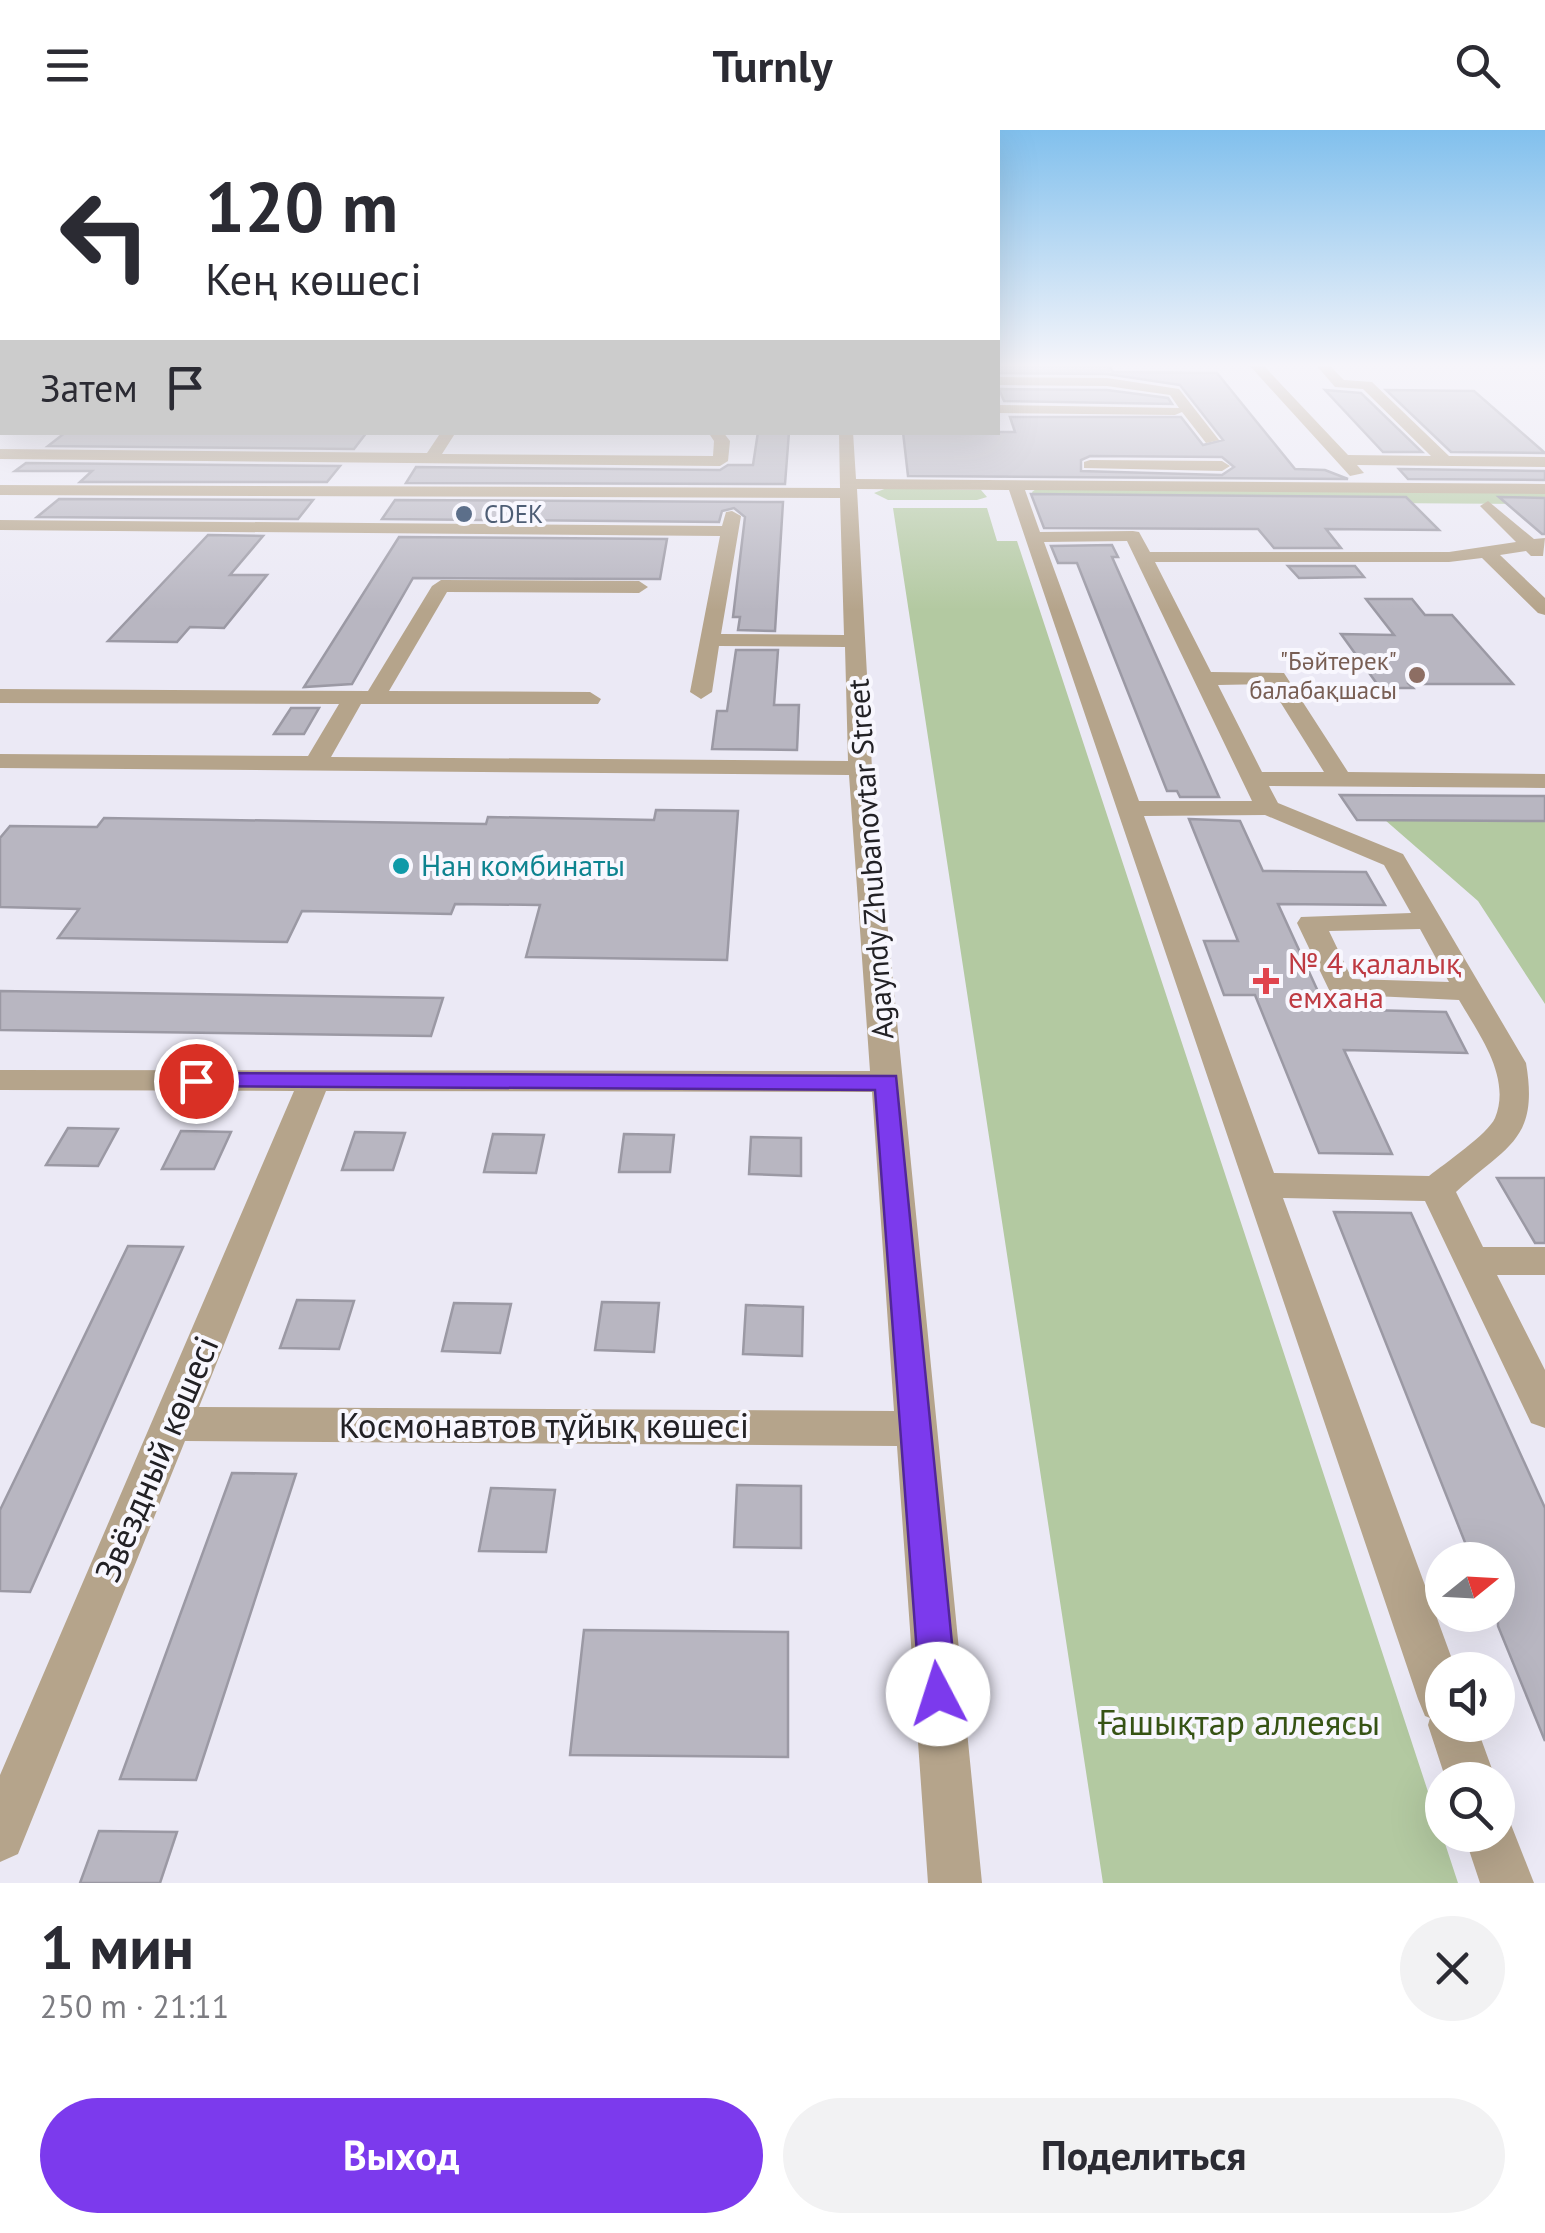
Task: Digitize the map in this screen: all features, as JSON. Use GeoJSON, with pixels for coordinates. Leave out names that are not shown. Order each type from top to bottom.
{"type":"FeatureCollection","features":[{"type":"Feature","properties":{"kind":"street"},"geometry":{"type":"LineString","coordinates":[[23,454],[32,447]]}},
{"type":"Feature","properties":{"kind":"street"},"geometry":{"type":"LineString","coordinates":[[432,459],[439,447]]}},
{"type":"Feature","properties":{"kind":"street"},"geometry":{"type":"LineString","coordinates":[[0,454],[720,461],[721,447]]}},
{"type":"Feature","properties":{"kind":"street","name":"Agayndy Zhubanovtar Street"},"geometry":{"type":"LineString","coordinates":[[848,447],[856,496],[860,768],[954,1883]]}},
{"type":"Feature","properties":{"kind":"street"},"geometry":{"type":"LineString","coordinates":[[1331,447],[1369,488]]}},
{"type":"Feature","properties":{"kind":"street"},"geometry":{"type":"LineString","coordinates":[[1431,447],[1445,461]]}},
{"type":"Feature","properties":{"kind":"street"},"geometry":{"type":"LineString","coordinates":[[58,490],[96,456]]}},
{"type":"Feature","properties":{"kind":"street"},"geometry":{"type":"LineString","coordinates":[[388,492],[412,459]]}},
{"type":"Feature","properties":{"kind":"street"},"geometry":{"type":"LineString","coordinates":[[1322,467],[1445,461],[1545,462]]}},
{"type":"Feature","properties":{"kind":"street"},"geometry":{"type":"LineString","coordinates":[[1090,464],[1245,466]]}},
{"type":"Feature","properties":{"kind":"street"},"geometry":{"type":"LineString","coordinates":[[1,491],[856,496],[1545,489]]}},
{"type":"Feature","properties":{"kind":"street"},"geometry":{"type":"LineString","coordinates":[[322,529],[353,492]]}},
{"type":"Feature","properties":{"kind":"street"},"geometry":{"type":"LineString","coordinates":[[701,692],[735,493]]}},
{"type":"Feature","properties":{"kind":"street"},"geometry":{"type":"LineString","coordinates":[[1018,495],[1425,1652]]}},
{"type":"Feature","properties":{"kind":"street"},"geometry":{"type":"LineString","coordinates":[[932,504],[1018,495],[1545,506]]}},
{"type":"Feature","properties":{"kind":"street"},"geometry":{"type":"LineString","coordinates":[[1488,506],[1536,543],[1545,558]]}},
{"type":"Feature","properties":{"kind":"street"},"geometry":{"type":"LineString","coordinates":[[0,525],[730,532]]}},
{"type":"Feature","properties":{"kind":"street"},"geometry":{"type":"LineString","coordinates":[[1031,537],[1134,536],[1268,808]]}},
{"type":"Feature","properties":{"kind":"street"},"geometry":{"type":"LineString","coordinates":[[1144,556],[1450,557],[1536,543]]}},
{"type":"Feature","properties":{"kind":"street"},"geometry":{"type":"LineString","coordinates":[[1487,552],[1545,609]]}},
{"type":"Feature","properties":{"kind":"street"},"geometry":{"type":"LineString","coordinates":[[1516,580],[1545,580]]}},
{"type":"Feature","properties":{"kind":"street"},"geometry":{"type":"LineString","coordinates":[[314,764],[441,586],[639,588]]}},
{"type":"Feature","properties":{"kind":"street"},"geometry":{"type":"LineString","coordinates":[[712,640],[856,641]]}},
{"type":"Feature","properties":{"kind":"street"},"geometry":{"type":"LineString","coordinates":[[1202,679],[1276,678],[1340,779]]}},
{"type":"Feature","properties":{"kind":"street"},"geometry":{"type":"LineString","coordinates":[[0,696],[590,699]]}},
{"type":"Feature","properties":{"kind":"street"},"geometry":{"type":"LineString","coordinates":[[0,761],[860,768]]}},
{"type":"Feature","properties":{"kind":"street"},"geometry":{"type":"LineString","coordinates":[[1252,779],[1545,781]]}},
{"type":"Feature","properties":{"kind":"street"},"geometry":{"type":"LineString","coordinates":[[1128,808],[1268,808],[1394,860],[1510,1063],[1515,1094],[1510,1125],[1437,1189],[1261,1185]]}},
{"type":"Feature","properties":{"kind":"street"},"geometry":{"type":"LineString","coordinates":[[1429,922],[1311,923],[1340,988],[1469,991]]}},
{"type":"Feature","properties":{"kind":"street"},"geometry":{"type":"LineString","coordinates":[[0,1080],[887,1082]]}},
{"type":"Feature","properties":{"kind":"street","name":"Звёздный көшесі"},"geometry":{"type":"LineString","coordinates":[[0,1836],[314,1082]]}},
{"type":"Feature","properties":{"kind":"street"},"geometry":{"type":"LineString","coordinates":[[1437,1189],[1545,1411]]}},
{"type":"Feature","properties":{"kind":"street"},"geometry":{"type":"LineString","coordinates":[[1472,1261],[1544,1262]]}},
{"type":"Feature","properties":{"kind":"street","name":"Космонавтов тұйық көшесі"},"geometry":{"type":"LineString","coordinates":[[172,1424],[916,1428]]}},
{"type":"Feature","properties":{"kind":"street"},"geometry":{"type":"LineString","coordinates":[[1496,1852],[1507,1883]]}},
{"type":"Feature","properties":{"kind":"green space"},"geometry":{"type":"Polygon","coordinates":[[[887,488],[981,490],[987,497],[888,500],[874,493],[887,488]]]}},
{"type":"Feature","properties":{"kind":"green space"},"geometry":{"type":"Polygon","coordinates":[[[1032,492],[1545,492],[1545,504],[1048,501],[1034,497],[1032,492]]]}},
{"type":"Feature","properties":{"kind":"green space","name":"Ғашықтар аллеясы"},"geometry":{"type":"Polygon","coordinates":[[[893,508],[987,508],[997,541],[1017,541],[1425,1783],[1425,1852],[1448,1852],[1458,1883],[1103,1883],[893,508]]]}},
{"type":"Feature","properties":{"kind":"green space"},"geometry":{"type":"Polygon","coordinates":[[[1385,820],[1545,821],[1545,1004],[1478,901],[1385,820]]]}},
{"type":"Feature","properties":{"kind":"building"},"geometry":{"type":"Polygon","coordinates":[[[130,447],[356,447],[354,449],[130,447]]]}},
{"type":"Feature","properties":{"kind":"building"},"geometry":{"type":"Polygon","coordinates":[[[756,447],[788,447],[785,484],[406,483],[416,467],[720,470],[728,465],[753,465],[756,447]]]}},
{"type":"Feature","properties":{"kind":"building"},"geometry":{"type":"Polygon","coordinates":[[[905,447],[1277,447],[1295,469],[1325,470],[1348,479],[908,476],[905,447]],[[1090,456],[1081,460],[1081,471],[1222,475],[1234,467],[1222,457],[1090,456]]]}},
{"type":"Feature","properties":{"kind":"building"},"geometry":{"type":"Polygon","coordinates":[[[1378,447],[1417,447],[1422,452],[1383,452],[1378,447]]]}},
{"type":"Feature","properties":{"kind":"building"},"geometry":{"type":"Polygon","coordinates":[[[1446,447],[1538,447],[1545,453],[1451,452],[1446,447]]]}},
{"type":"Feature","properties":{"kind":"building"},"geometry":{"type":"Polygon","coordinates":[[[26,463],[340,466],[327,482],[80,482],[92,471],[15,471],[26,463]]]}},
{"type":"Feature","properties":{"kind":"building"},"geometry":{"type":"Polygon","coordinates":[[[1399,469],[1545,471],[1545,480],[1408,479],[1399,469]]]}},
{"type":"Feature","properties":{"kind":"building"},"geometry":{"type":"Polygon","coordinates":[[[1031,494],[1406,497],[1439,530],[1326,529],[1341,548],[1274,548],[1258,529],[1044,528],[1031,494]]]}},
{"type":"Feature","properties":{"kind":"building"},"geometry":{"type":"Polygon","coordinates":[[[1499,497],[1545,498],[1545,534],[1542,534],[1499,497]]]}},
{"type":"Feature","properties":{"kind":"building"},"geometry":{"type":"Polygon","coordinates":[[[59,499],[313,500],[298,519],[37,517],[59,499]]]}},
{"type":"Feature","properties":{"kind":"building"},"geometry":{"type":"Polygon","coordinates":[[[395,500],[783,502],[775,631],[738,630],[740,617],[733,617],[745,517],[734,508],[722,511],[719,522],[382,519],[395,500]]]}},
{"type":"Feature","properties":{"kind":"building"},"geometry":{"type":"Polygon","coordinates":[[[208,535],[263,536],[230,575],[267,575],[224,628],[190,627],[177,642],[108,641],[208,535]]]}},
{"type":"Feature","properties":{"kind":"building"},"geometry":{"type":"Polygon","coordinates":[[[399,537],[667,539],[660,579],[413,578],[352,684],[304,687],[399,537]]]}},
{"type":"Feature","properties":{"kind":"building"},"geometry":{"type":"Polygon","coordinates":[[[1112,545],[1118,557],[1112,557],[1219,797],[1180,797],[1177,791],[1167,791],[1077,563],[1058,563],[1051,546],[1112,545]]]}},
{"type":"Feature","properties":{"kind":"building"},"geometry":{"type":"Polygon","coordinates":[[[1288,566],[1355,566],[1364,577],[1299,578],[1288,566]]]}},
{"type":"Feature","properties":{"kind":"building"},"geometry":{"type":"Polygon","coordinates":[[[1366,599],[1412,599],[1425,615],[1452,615],[1513,684],[1409,684],[1413,688],[1380,688],[1341,634],[1394,635],[1366,599]]]}},
{"type":"Feature","properties":{"kind":"building"},"geometry":{"type":"Polygon","coordinates":[[[736,650],[778,650],[774,705],[799,705],[797,750],[712,749],[717,711],[727,711],[736,650]]]}},
{"type":"Feature","properties":{"kind":"building"},"geometry":{"type":"Polygon","coordinates":[[[291,708],[319,708],[304,734],[274,734],[291,708]]]}},
{"type":"Feature","properties":{"kind":"building"},"geometry":{"type":"Polygon","coordinates":[[[1340,795],[1545,796],[1545,821],[1357,820],[1340,795]]]}},
{"type":"Feature","properties":{"kind":"building","name":"Нан комбинаты"},"geometry":{"type":"Polygon","coordinates":[[[656,810],[738,811],[727,960],[526,957],[540,905],[455,904],[451,914],[302,911],[287,942],[58,938],[79,909],[0,907],[0,838],[10,826],[97,827],[104,818],[486,824],[488,817],[654,820],[656,810]]]}},
{"type":"Feature","properties":{"kind":"building","name":"№ 4 қалалық емхана"},"geometry":{"type":"Polygon","coordinates":[[[1189,819],[1240,821],[1263,871],[1366,872],[1385,905],[1278,904],[1326,1009],[1446,1012],[1467,1053],[1344,1050],[1392,1154],[1319,1153],[1255,995],[1224,995],[1204,941],[1238,941],[1189,819]]]}},
{"type":"Feature","properties":{"kind":"building"},"geometry":{"type":"Polygon","coordinates":[[[0,991],[443,998],[431,1036],[0,1030],[0,991]]]}},
{"type":"Feature","properties":{"kind":"building"},"geometry":{"type":"Polygon","coordinates":[[[68,1128],[118,1129],[98,1166],[46,1165],[68,1128]]]}},
{"type":"Feature","properties":{"kind":"building"},"geometry":{"type":"Polygon","coordinates":[[[181,1131],[231,1132],[214,1169],[162,1169],[181,1131]]]}},
{"type":"Feature","properties":{"kind":"building"},"geometry":{"type":"Polygon","coordinates":[[[355,1132],[405,1133],[393,1170],[342,1170],[355,1132]]]}},
{"type":"Feature","properties":{"kind":"building"},"geometry":{"type":"Polygon","coordinates":[[[493,1134],[544,1135],[536,1173],[484,1172],[493,1134]]]}},
{"type":"Feature","properties":{"kind":"building"},"geometry":{"type":"Polygon","coordinates":[[[624,1134],[674,1135],[670,1172],[619,1172],[624,1134]]]}},
{"type":"Feature","properties":{"kind":"building"},"geometry":{"type":"Polygon","coordinates":[[[751,1137],[801,1138],[801,1176],[749,1174],[751,1137]]]}},
{"type":"Feature","properties":{"kind":"building"},"geometry":{"type":"Polygon","coordinates":[[[1497,1178],[1545,1178],[1545,1243],[1535,1243],[1497,1178]]]}},
{"type":"Feature","properties":{"kind":"building"},"geometry":{"type":"Polygon","coordinates":[[[1334,1212],[1411,1213],[1545,1508],[1545,1741],[1515,1668],[1515,1652],[1509,1652],[1500,1632],[1515,1632],[1515,1542],[1465,1542],[1334,1212]]]}},
{"type":"Feature","properties":{"kind":"building"},"geometry":{"type":"Polygon","coordinates":[[[128,1246],[183,1247],[30,1592],[0,1591],[0,1510],[128,1246]]]}},
{"type":"Feature","properties":{"kind":"building"},"geometry":{"type":"Polygon","coordinates":[[[297,1300],[354,1301],[339,1349],[280,1348],[297,1300]]]}},
{"type":"Feature","properties":{"kind":"building"},"geometry":{"type":"Polygon","coordinates":[[[602,1302],[659,1303],[654,1352],[595,1350],[602,1302]]]}},
{"type":"Feature","properties":{"kind":"building"},"geometry":{"type":"Polygon","coordinates":[[[454,1303],[511,1304],[500,1353],[442,1351],[454,1303]]]}},
{"type":"Feature","properties":{"kind":"building"},"geometry":{"type":"Polygon","coordinates":[[[746,1305],[803,1307],[802,1356],[743,1354],[746,1305]]]}},
{"type":"Feature","properties":{"kind":"building"},"geometry":{"type":"Polygon","coordinates":[[[232,1473],[296,1474],[196,1780],[120,1779],[232,1473]]]}},
{"type":"Feature","properties":{"kind":"building"},"geometry":{"type":"Polygon","coordinates":[[[737,1485],[801,1486],[801,1548],[734,1547],[737,1485]]]}},
{"type":"Feature","properties":{"kind":"building"},"geometry":{"type":"Polygon","coordinates":[[[491,1488],[555,1490],[546,1552],[479,1551],[491,1488]]]}},
{"type":"Feature","properties":{"kind":"building"},"geometry":{"type":"Polygon","coordinates":[[[584,1630],[788,1632],[788,1757],[570,1755],[584,1630]]]}},
{"type":"Feature","properties":{"kind":"building"},"geometry":{"type":"Polygon","coordinates":[[[99,1831],[177,1832],[160,1883],[80,1883],[99,1831]]]}},
{"type":"Feature","properties":{"kind":"place","name":"CDEK"},"geometry":{"type":"Point","coordinates":[464,514]}},
{"type":"Feature","properties":{"kind":"place","name":"\"Бәйтерек\" балабақшасы"},"geometry":{"type":"Point","coordinates":[1417,675]}},
{"type":"Feature","properties":{"kind":"place","name":"Нан комбинаты"},"geometry":{"type":"Point","coordinates":[401,866]}},
{"type":"Feature","properties":{"kind":"place","name":"№ 4 қалалық емхана"},"geometry":{"type":"Point","coordinates":[1266,981]}},
{"type":"Feature","properties":{"kind":"route"},"geometry":{"type":"LineString","coordinates":[[196,1081],[887,1082],[938,1694]]}}]}
